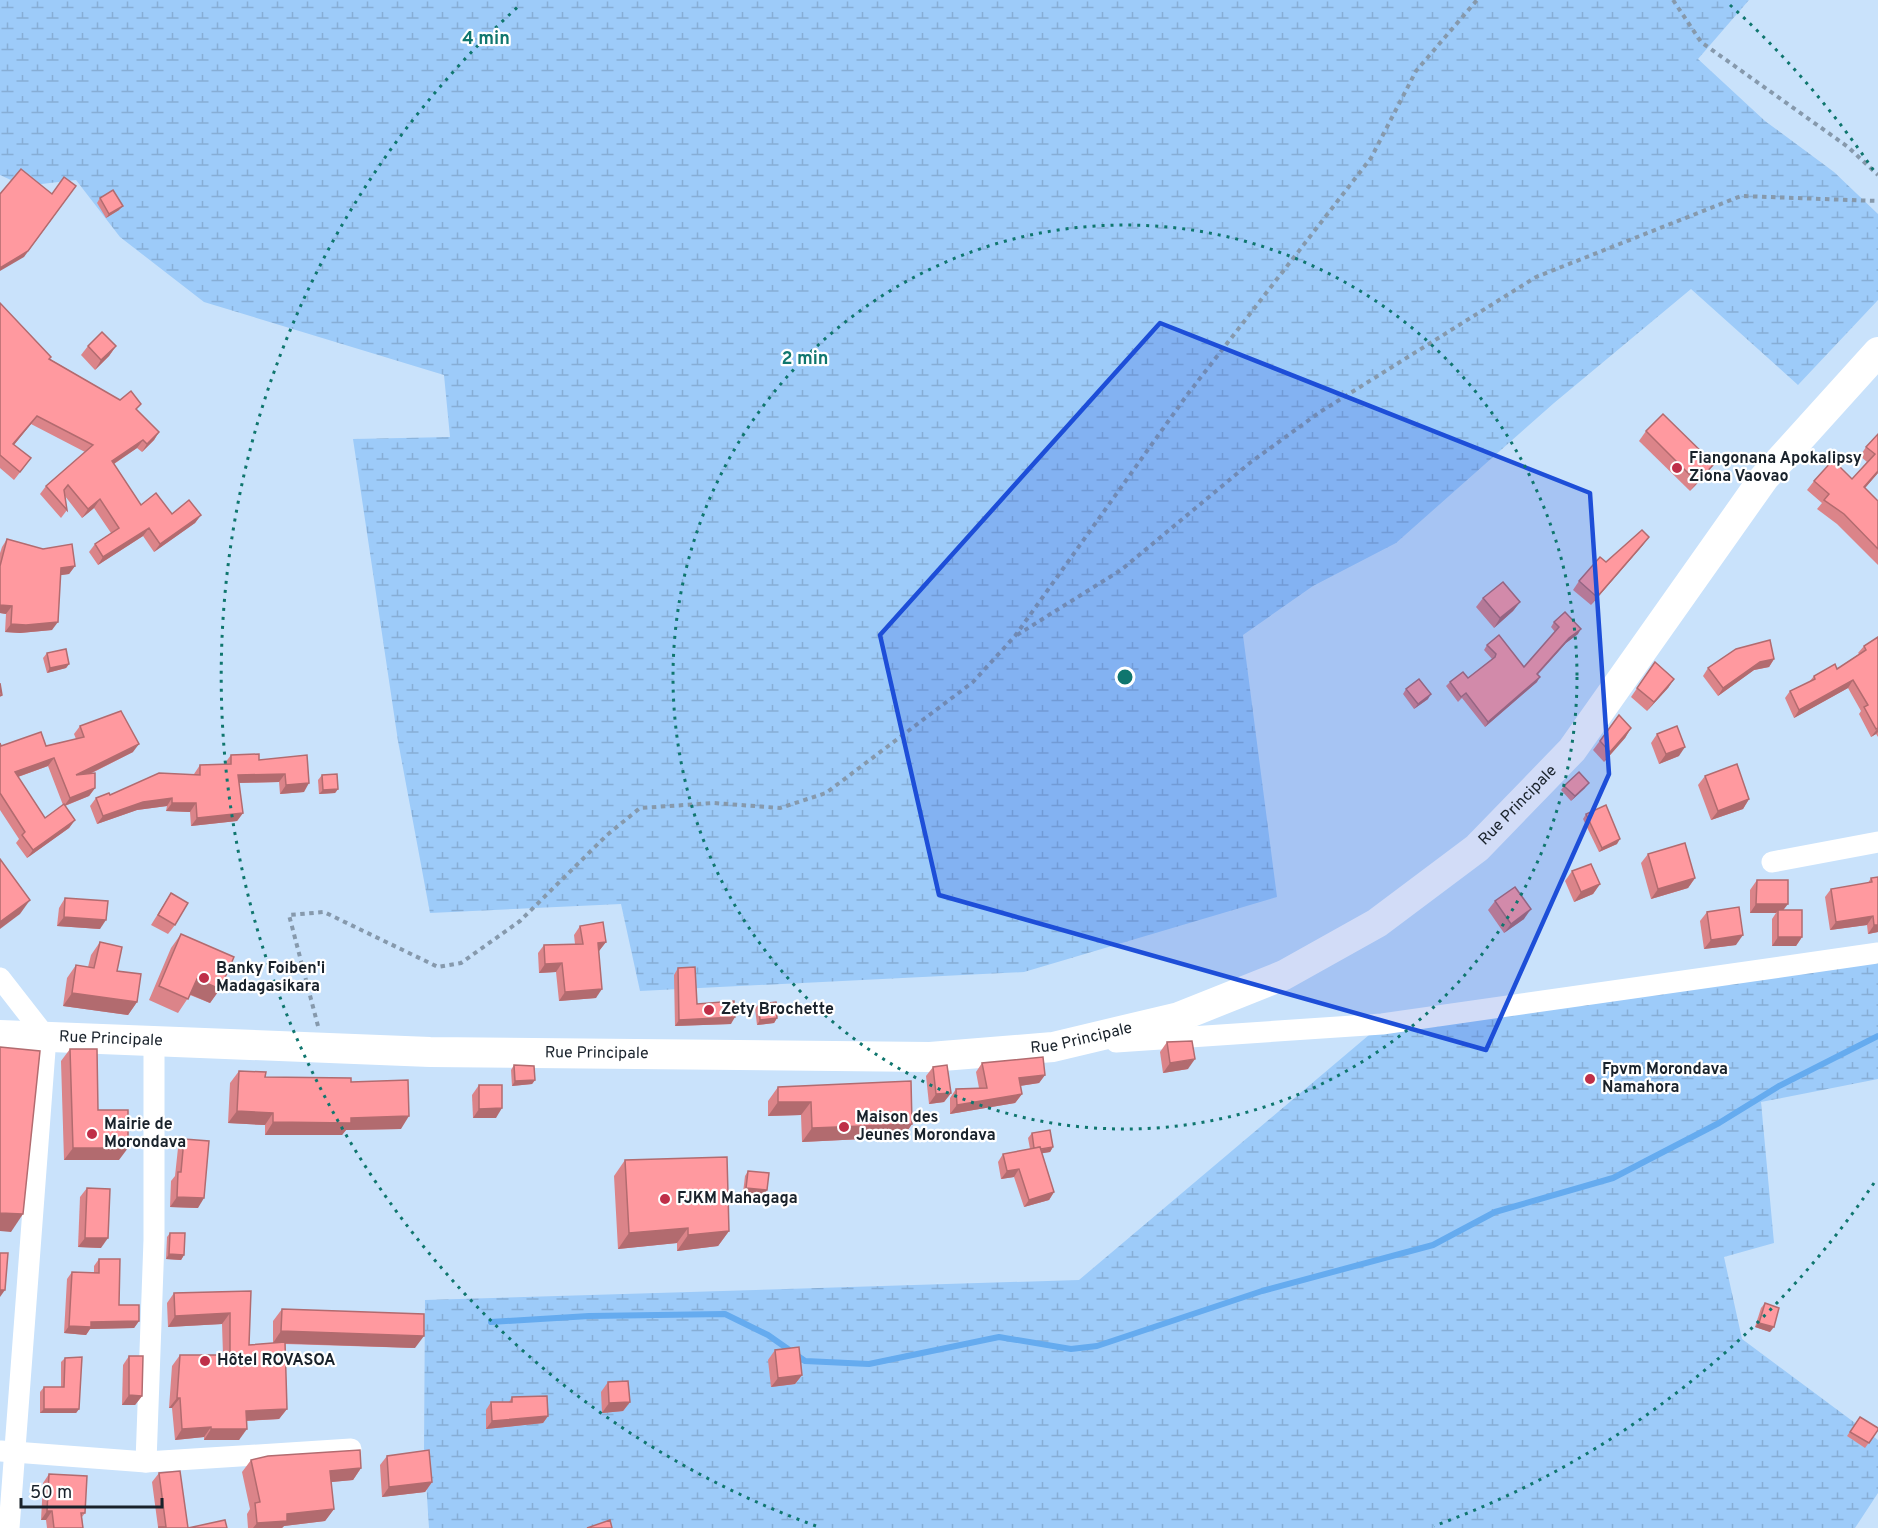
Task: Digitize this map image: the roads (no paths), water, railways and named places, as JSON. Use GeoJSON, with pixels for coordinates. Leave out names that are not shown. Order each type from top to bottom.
{"type":"FeatureCollection","features":[{"type":"Feature","properties":{"kind":"main road","name":"Rue Principale"},"geometry":{"type":"LineString","coordinates":[[0,1035],[430,1052],[930,1057],[1053,1047],[1179,1017],[1284,975],[1377,923],[1477,848],[1572,750],[1764,478],[1878,352]]}},
{"type":"Feature","properties":{"kind":"street"},"geometry":{"type":"LineString","coordinates":[[1772,862],[1878,842]]}},
{"type":"Feature","properties":{"kind":"street"},"geometry":{"type":"LineString","coordinates":[[1053,1047],[1382,1024],[1878,953]]}},
{"type":"Feature","properties":{"kind":"street"},"geometry":{"type":"LineString","coordinates":[[0,978],[46,1036],[7,1451],[9,1528]]}},
{"type":"Feature","properties":{"kind":"street"},"geometry":{"type":"LineString","coordinates":[[146,1462],[154,1240],[154,1042]]}},
{"type":"Feature","properties":{"kind":"street"},"geometry":{"type":"LineString","coordinates":[[7,1451],[146,1462],[351,1449]]}},
{"type":"Feature","properties":{"kind":"waterway"},"geometry":{"type":"LineString","coordinates":[[491,1322],[589,1316],[725,1314],[768,1335],[805,1361],[869,1364],[999,1337],[1071,1349],[1097,1346],[1262,1291],[1433,1245],[1495,1212],[1613,1178],[1719,1123],[1779,1086],[1878,1036]]}},
{"type":"Feature","properties":{"kind":"place","name":"Fiangonana Apokalipsy Ziona Vaovao"},"geometry":{"type":"Point","coordinates":[1677,468]}},
{"type":"Feature","properties":{"kind":"place","name":"Banky Foiben'i Madagasikara"},"geometry":{"type":"Point","coordinates":[204,978]}},
{"type":"Feature","properties":{"kind":"place","name":"Zety Brochette"},"geometry":{"type":"Point","coordinates":[709,1010]}},
{"type":"Feature","properties":{"kind":"place","name":"Fpvm Morondava Namahora"},"geometry":{"type":"Point","coordinates":[1590,1079]}},
{"type":"Feature","properties":{"kind":"place","name":"Maison des Jeunes Morondava"},"geometry":{"type":"Point","coordinates":[844,1127]}},
{"type":"Feature","properties":{"kind":"place","name":"Mairie de Morondava"},"geometry":{"type":"Point","coordinates":[92,1134]}},
{"type":"Feature","properties":{"kind":"place","name":"FJKM Mahagaga"},"geometry":{"type":"Point","coordinates":[665,1199]}},
{"type":"Feature","properties":{"kind":"place","name":"Hôtel ROVASOA"},"geometry":{"type":"Point","coordinates":[205,1361]}}]}
